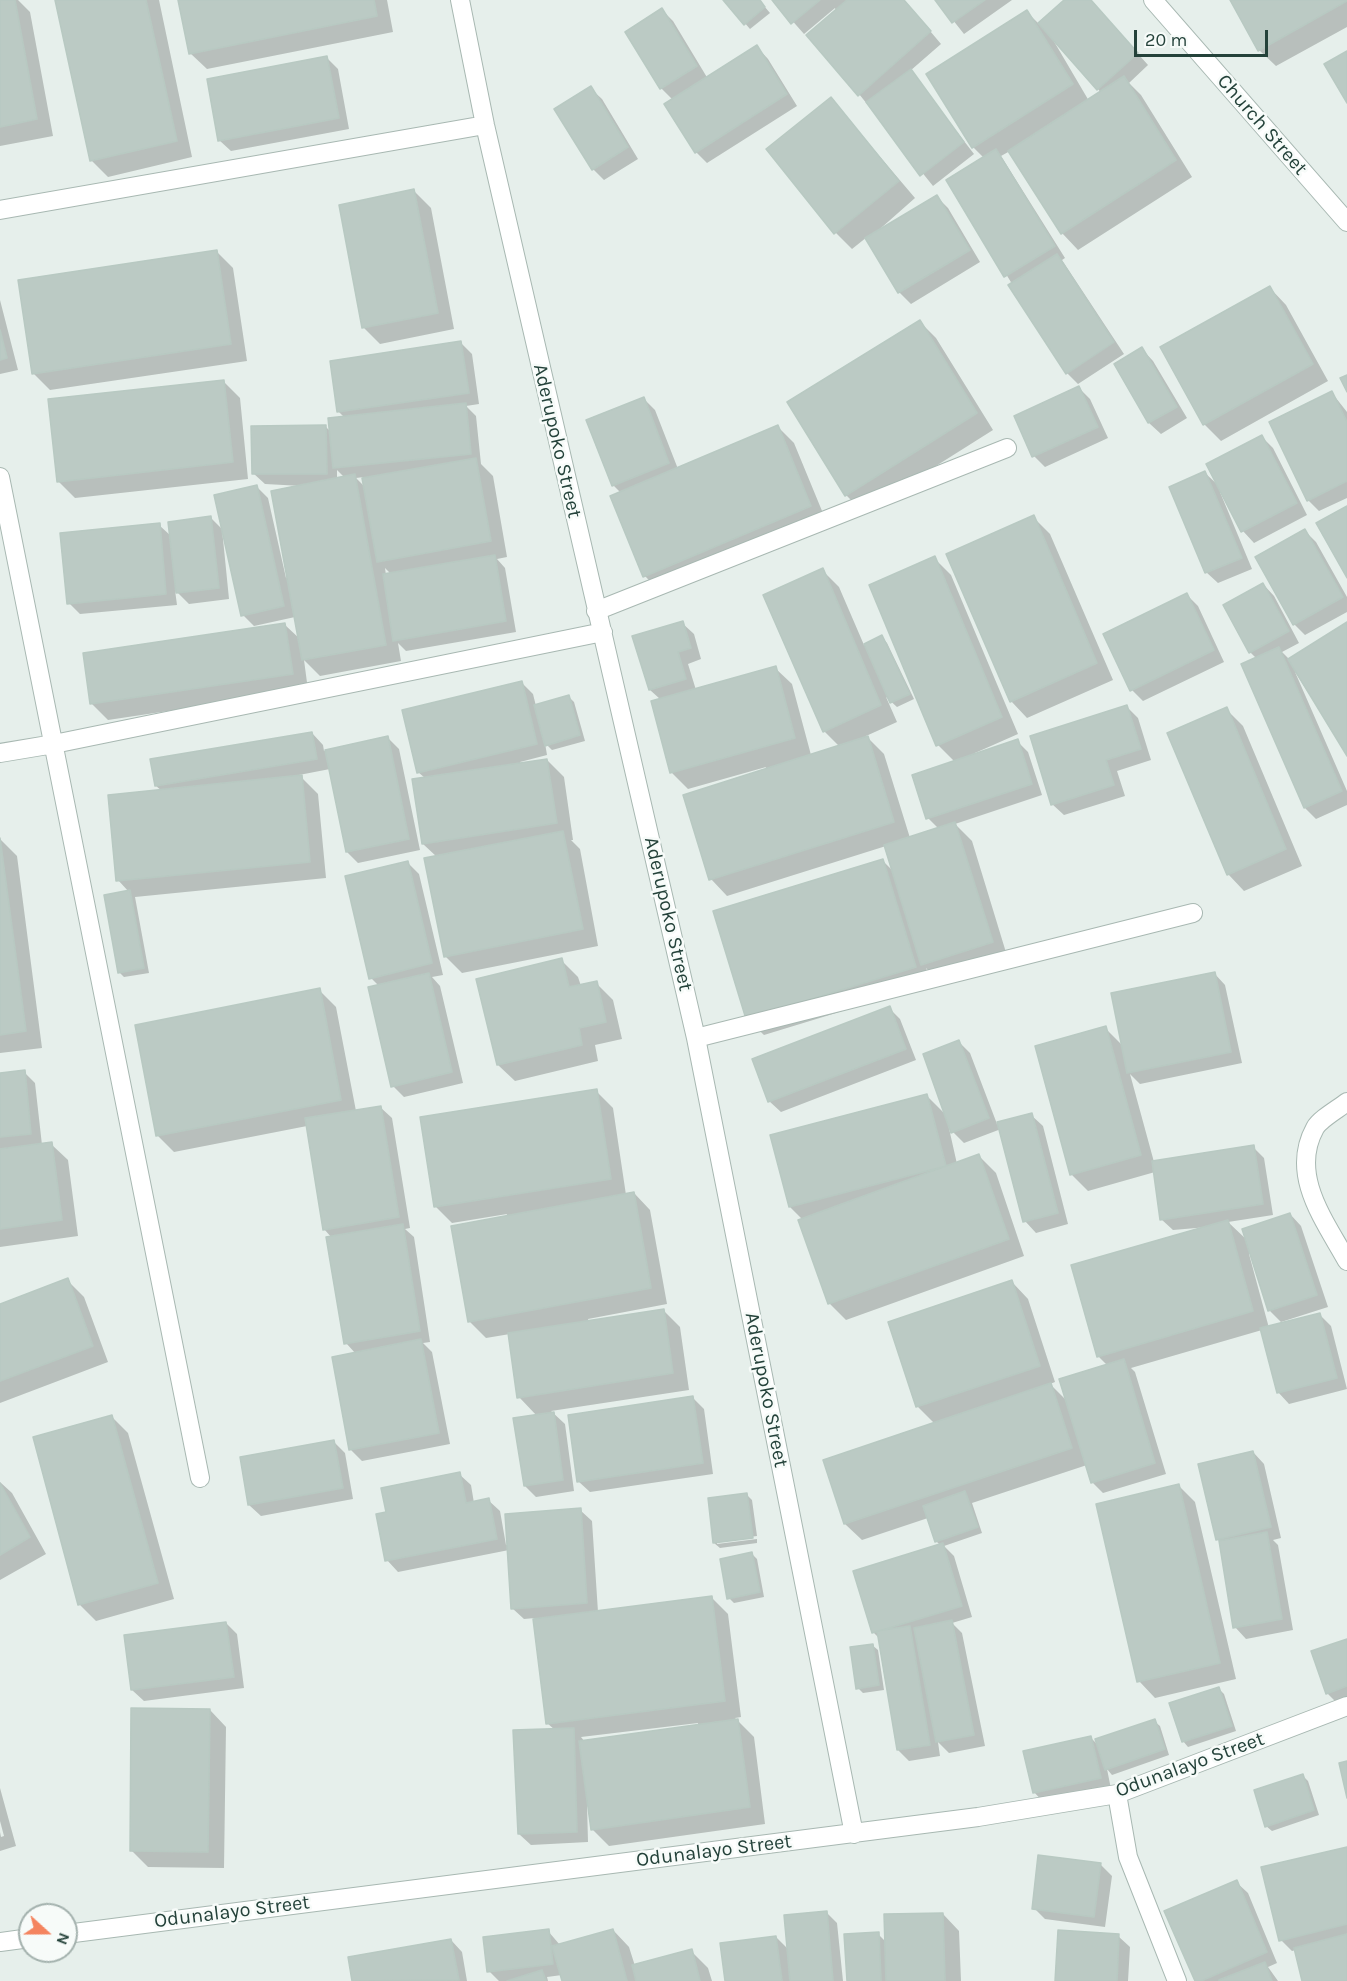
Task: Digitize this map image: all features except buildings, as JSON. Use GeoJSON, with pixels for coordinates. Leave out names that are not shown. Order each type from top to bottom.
{"type":"FeatureCollection","features":[{"type":"Feature","properties":{"kind":"street","name":"Aderupoko Street"},"geometry":{"type":"LineString","coordinates":[[460,0],[485,125],[696,1038],[854,1834]]}},
{"type":"Feature","properties":{"kind":"street","name":"Church Street"},"geometry":{"type":"LineString","coordinates":[[1153,0],[1347,222]]}},
{"type":"Feature","properties":{"kind":"street"},"geometry":{"type":"LineString","coordinates":[[0,210],[485,125]]}},
{"type":"Feature","properties":{"kind":"street"},"geometry":{"type":"LineString","coordinates":[[596,611],[1007,448]]}},
{"type":"Feature","properties":{"kind":"street"},"geometry":{"type":"LineString","coordinates":[[0,477],[201,1478]]}},
{"type":"Feature","properties":{"kind":"street"},"geometry":{"type":"LineString","coordinates":[[0,753],[603,632]]}},
{"type":"Feature","properties":{"kind":"street"},"geometry":{"type":"LineString","coordinates":[[696,1038],[1193,913]]}},
{"type":"Feature","properties":{"kind":"street"},"geometry":{"type":"LineString","coordinates":[[1347,1102],[1315,1127],[1306,1158],[1310,1193],[1347,1261]]}},
{"type":"Feature","properties":{"kind":"street","name":"Odunalayo Street"},"geometry":{"type":"LineString","coordinates":[[78,1932],[854,1834],[978,1817],[1117,1794],[1347,1706]]}},
{"type":"Feature","properties":{"kind":"street"},"geometry":{"type":"LineString","coordinates":[[1117,1794],[1128,1857],[1177,1981]]}},
{"type":"Feature","properties":{"kind":"street"},"geometry":{"type":"LineString","coordinates":[[0,1942],[18,1940]]}}]}
